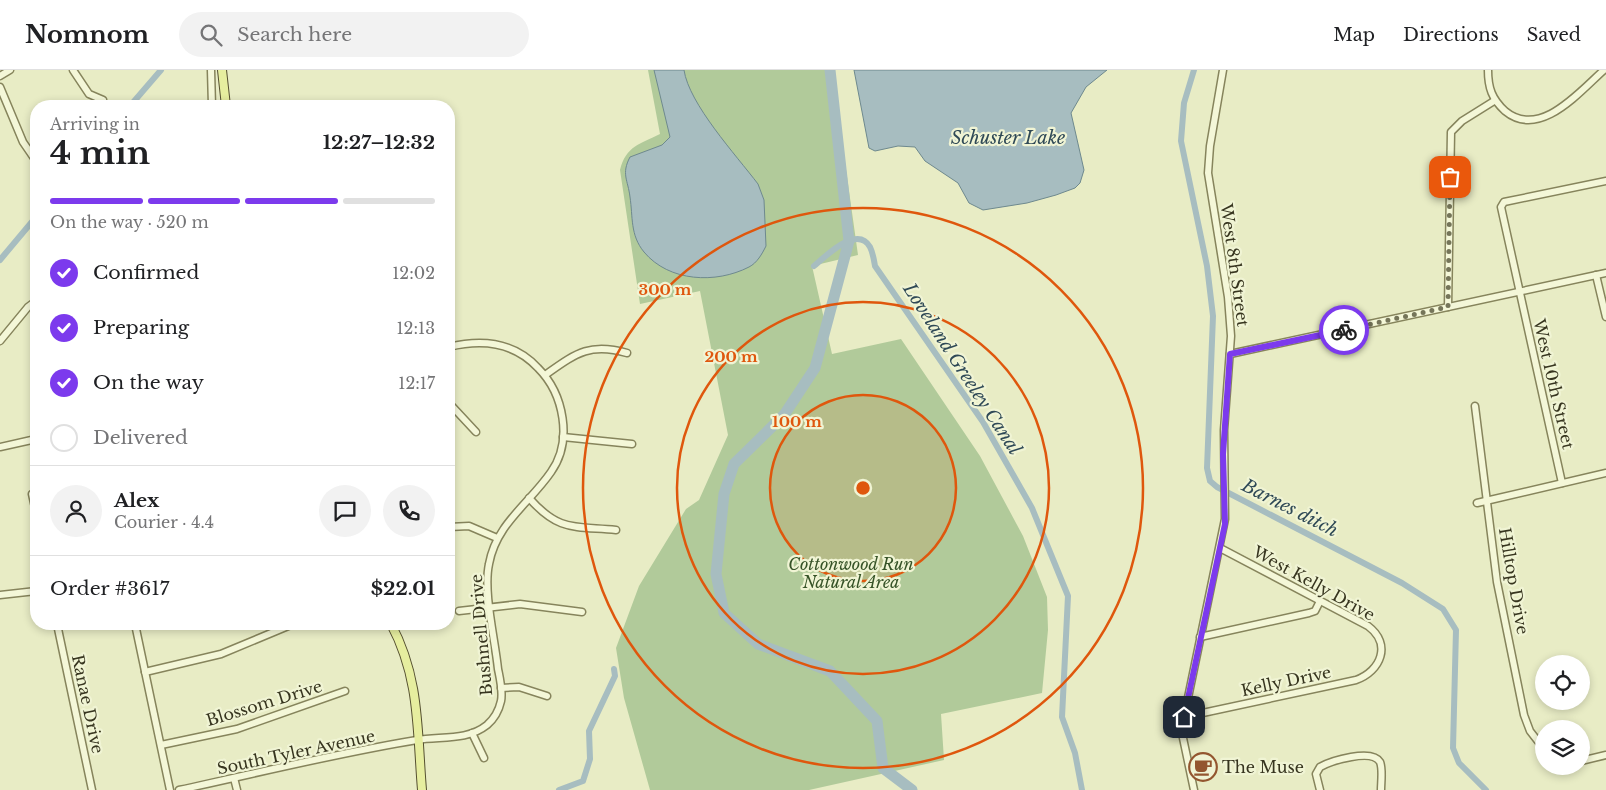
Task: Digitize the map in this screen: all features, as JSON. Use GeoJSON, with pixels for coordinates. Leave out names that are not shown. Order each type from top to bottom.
{"type":"FeatureCollection","features":[{"type":"Feature","properties":{"kind":"main road"},"geometry":{"type":"LineString","coordinates":[[222,70],[225,100]]}},
{"type":"Feature","properties":{"kind":"main road"},"geometry":{"type":"LineString","coordinates":[[394,630],[406,655],[413,683],[422,790]]}},
{"type":"Feature","properties":{"kind":"street"},"geometry":{"type":"LineString","coordinates":[[0,76],[10,70]]}},
{"type":"Feature","properties":{"kind":"street"},"geometry":{"type":"LineString","coordinates":[[72,70],[89,94],[103,100]]}},
{"type":"Feature","properties":{"kind":"street"},"geometry":{"type":"LineString","coordinates":[[212,70],[212,100]]}},
{"type":"Feature","properties":{"kind":"street","name":"West 8th Street"},"geometry":{"type":"LineString","coordinates":[[1194,790],[1183,738],[1184,717],[1225,524],[1224,430],[1230,354],[1228,297],[1208,172],[1210,146],[1223,70]]}},
{"type":"Feature","properties":{"kind":"street"},"geometry":{"type":"LineString","coordinates":[[1488,70],[1490,91],[1494,101],[1510,114],[1528,119],[1545,117],[1560,108],[1604,70]]}},
{"type":"Feature","properties":{"kind":"street"},"geometry":{"type":"LineString","coordinates":[[0,87],[23,142],[30,152]]}},
{"type":"Feature","properties":{"kind":"street"},"geometry":{"type":"LineString","coordinates":[[1448,307],[1451,132],[1462,121],[1494,101]]}},
{"type":"Feature","properties":{"kind":"street","name":"West 10th Street"},"geometry":{"type":"LineString","coordinates":[[1562,483],[1519,292],[1502,204],[1606,181]]}},
{"type":"Feature","properties":{"kind":"street"},"geometry":{"type":"LineString","coordinates":[[1230,354],[1606,272]]}},
{"type":"Feature","properties":{"kind":"street"},"geometry":{"type":"LineString","coordinates":[[1596,274],[1606,317]]}},
{"type":"Feature","properties":{"kind":"street"},"geometry":{"type":"LineString","coordinates":[[0,341],[30,305]]}},
{"type":"Feature","properties":{"kind":"street","name":"Bushnell Drive"},"geometry":{"type":"LineString","coordinates":[[418,740],[472,734],[488,724],[495,716],[501,700],[501,688],[490,608],[488,566],[497,538],[506,523],[553,471],[563,437],[563,416],[558,399],[545,375],[528,359],[502,346],[478,342],[455,346]]}},
{"type":"Feature","properties":{"kind":"street"},"geometry":{"type":"LineString","coordinates":[[545,375],[572,357],[594,348],[607,347],[627,353]]}},
{"type":"Feature","properties":{"kind":"street","name":"Hilltop Drive"},"geometry":{"type":"LineString","coordinates":[[1475,406],[1497,582],[1524,716],[1535,738]]}},
{"type":"Feature","properties":{"kind":"street"},"geometry":{"type":"LineString","coordinates":[[455,409],[476,432]]}},
{"type":"Feature","properties":{"kind":"street"},"geometry":{"type":"LineString","coordinates":[[563,437],[632,444]]}},
{"type":"Feature","properties":{"kind":"street"},"geometry":{"type":"LineString","coordinates":[[0,447],[30,440]]}},
{"type":"Feature","properties":{"kind":"street"},"geometry":{"type":"LineString","coordinates":[[1477,503],[1606,473]]}},
{"type":"Feature","properties":{"kind":"street"},"geometry":{"type":"LineString","coordinates":[[529,498],[556,523],[565,526],[616,530]]}},
{"type":"Feature","properties":{"kind":"street"},"geometry":{"type":"LineString","coordinates":[[455,527],[469,526],[497,538]]}},
{"type":"Feature","properties":{"kind":"street","name":"West Kelly Drive"},"geometry":{"type":"LineString","coordinates":[[1220,548],[1371,628],[1379,642],[1381,654]]}},
{"type":"Feature","properties":{"kind":"street"},"geometry":{"type":"LineString","coordinates":[[0,595],[30,592]]}},
{"type":"Feature","properties":{"kind":"street"},"geometry":{"type":"LineString","coordinates":[[1200,637],[1309,613],[1315,611],[1320,600]]}},
{"type":"Feature","properties":{"kind":"street"},"geometry":{"type":"LineString","coordinates":[[459,611],[520,604],[582,612]]}},
{"type":"Feature","properties":{"kind":"street","name":"Ranae Drive"},"geometry":{"type":"LineString","coordinates":[[58,630],[92,790]]}},
{"type":"Feature","properties":{"kind":"street"},"geometry":{"type":"LineString","coordinates":[[135,630],[170,790]]}},
{"type":"Feature","properties":{"kind":"street"},"geometry":{"type":"LineString","coordinates":[[145,672],[221,654],[279,630]]}},
{"type":"Feature","properties":{"kind":"street","name":"Kelly Drive"},"geometry":{"type":"LineString","coordinates":[[1184,717],[1356,680],[1372,672],[1380,662],[1381,654]]}},
{"type":"Feature","properties":{"kind":"street"},"geometry":{"type":"LineString","coordinates":[[501,688],[518,687],[547,696]]}},
{"type":"Feature","properties":{"kind":"street","name":"Blossom Drive"},"geometry":{"type":"LineString","coordinates":[[161,745],[237,729],[345,691]]}},
{"type":"Feature","properties":{"kind":"street"},"geometry":{"type":"LineString","coordinates":[[472,734],[484,758]]}},
{"type":"Feature","properties":{"kind":"street","name":"South Tyler Avenue"},"geometry":{"type":"LineString","coordinates":[[179,790],[418,740]]}},
{"type":"Feature","properties":{"kind":"street"},"geometry":{"type":"LineString","coordinates":[[1320,790],[1316,774],[1320,767],[1366,754],[1377,758],[1381,764],[1381,790]]}},
{"type":"Feature","properties":{"kind":"street"},"geometry":{"type":"LineString","coordinates":[[1590,759],[1606,755]]}},
{"type":"Feature","properties":{"kind":"street"},"geometry":{"type":"LineString","coordinates":[[234,778],[237,790]]}},
{"type":"Feature","properties":{"kind":"green space","name":"Cottonwood Run Natural Area"},"geometry":{"type":"Polygon","coordinates":[[[648,70],[832,70],[858,255],[812,266],[832,354],[901,339],[980,456],[1023,536],[1047,597],[1048,630],[1042,693],[941,714],[944,760],[809,790],[650,790],[624,698],[616,648],[639,586],[686,509],[699,500],[728,435],[700,291],[640,304],[620,170],[630,151],[640,143],[660,134],[648,70]]]}},
{"type":"Feature","properties":{"kind":"water"},"geometry":{"type":"Polygon","coordinates":[[[654,70],[684,70],[688,83],[704,113],[758,184],[764,200],[766,246],[757,261],[749,267],[722,276],[708,278],[680,274],[654,262],[644,252],[636,239],[626,177],[627,163],[630,157],[662,145],[670,137],[654,70]]]}},
{"type":"Feature","properties":{"kind":"water","name":"Schuster Lake"},"geometry":{"type":"Polygon","coordinates":[[[854,70],[1107,70],[1086,87],[1071,113],[1084,170],[1080,183],[1075,188],[1056,195],[1027,203],[983,210],[969,203],[958,183],[925,161],[915,147],[898,146],[875,151],[869,148],[854,70]]]}},
{"type":"Feature","properties":{"kind":"waterway"},"geometry":{"type":"LineString","coordinates":[[135,100],[161,70]]}},
{"type":"Feature","properties":{"kind":"waterway"},"geometry":{"type":"LineString","coordinates":[[830,70],[849,241],[815,368],[784,415],[734,464],[724,494],[716,574],[724,613],[758,644],[830,671],[877,721],[883,768],[912,790]]}},
{"type":"Feature","properties":{"kind":"waterway","name":"Barnes ditch"},"geometry":{"type":"LineString","coordinates":[[1194,70],[1184,103],[1181,141],[1207,266],[1213,316],[1207,468],[1210,481],[1217,487],[1402,583],[1443,609],[1456,630],[1453,748],[1459,763],[1486,790]]}},
{"type":"Feature","properties":{"kind":"waterway"},"geometry":{"type":"LineString","coordinates":[[0,260],[30,224]]}},
{"type":"Feature","properties":{"kind":"waterway","name":"Loveland Greeley Canal"},"geometry":{"type":"LineString","coordinates":[[814,266],[841,244],[849,241],[857,239],[864,241],[870,247],[875,266],[983,422],[1032,508],[1068,596],[1062,717],[1075,753],[1082,790]]}},
{"type":"Feature","properties":{"kind":"waterway"},"geometry":{"type":"LineString","coordinates":[[559,790],[583,781],[590,759],[589,731],[615,676],[614,669]]}},
{"type":"Feature","properties":{"kind":"way so far"},"geometry":{"type":"LineString","coordinates":[[1344,330],[1448,307],[1450,177]]}},
{"type":"Feature","properties":{"kind":"place","name":"The Muse"},"geometry":{"type":"Point","coordinates":[1203,767]}},
{"type":"Feature","properties":{"kind":"route"},"geometry":{"type":"LineString","coordinates":[[1184,717],[1225,524],[1223,454],[1230,354],[1344,330]]}}]}
